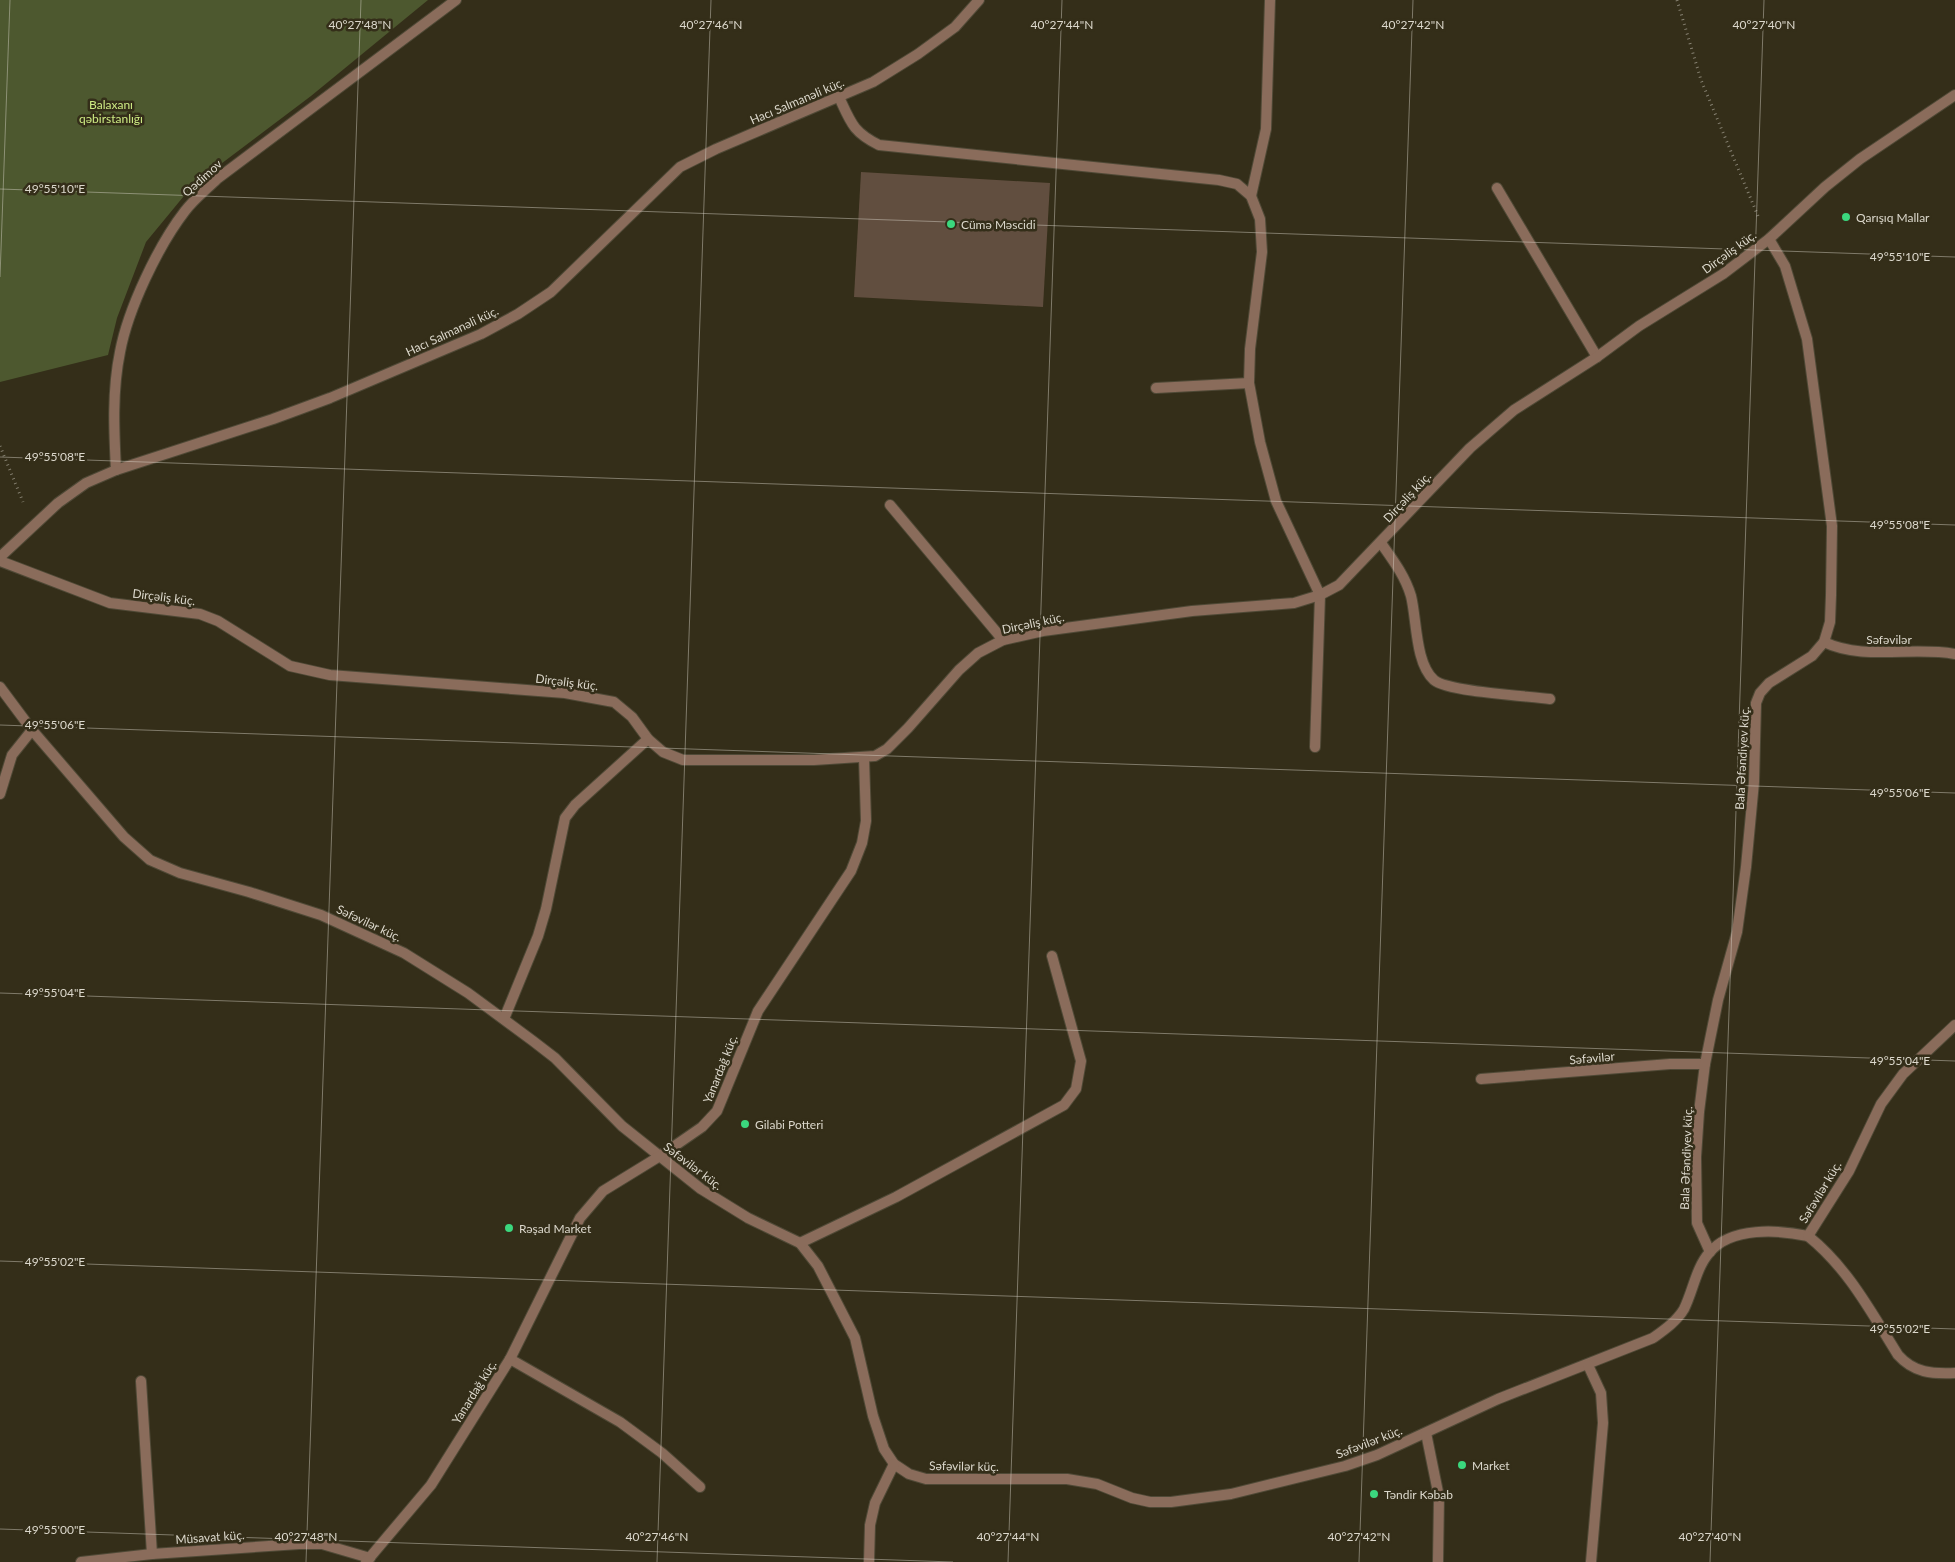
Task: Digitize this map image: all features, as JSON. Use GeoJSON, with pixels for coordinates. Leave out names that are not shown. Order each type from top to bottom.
{"type":"FeatureCollection","features":[{"type":"Feature","properties":{"kind":"street","name":"Qədimov"},"geometry":{"type":"LineString","coordinates":[[116,470],[113,416],[120,351],[140,290],[167,237],[186,209],[218,179],[456,0]]}},
{"type":"Feature","properties":{"kind":"street","name":"Hacı Salmanəli küç."},"geometry":{"type":"LineString","coordinates":[[0,559],[58,502],[86,483],[116,470],[314,404],[481,334],[518,314],[551,292],[680,167],[716,149],[873,82],[918,54],[956,27],[979,0]]}},
{"type":"Feature","properties":{"kind":"street"},"geometry":{"type":"LineString","coordinates":[[1251,196],[1266,129],[1270,0]]}},
{"type":"Feature","properties":{"kind":"street","name":"Dirçəliş küç."},"geometry":{"type":"LineString","coordinates":[[0,559],[110,603],[200,614],[218,620],[290,666],[330,675],[565,693],[614,702],[632,718],[648,739],[663,752],[690,761],[814,760],[875,756],[887,749],[959,670],[978,653],[1003,640],[1043,632],[1192,611],[1294,603],[1320,595],[1339,585],[1470,448],[1506,416],[1597,356],[1638,326],[1723,274],[1769,239],[1819,192],[1860,159],[1955,95]]}},
{"type":"Feature","properties":{"kind":"street"},"geometry":{"type":"LineString","coordinates":[[839,97],[851,124],[861,136],[879,145],[1219,180],[1237,184],[1251,196],[1260,219],[1262,252],[1250,349],[1249,383],[1260,442],[1276,501],[1320,595],[1315,747]]}},
{"type":"Feature","properties":{"kind":"street"},"geometry":{"type":"LineString","coordinates":[[1498,188],[1597,356]]}},
{"type":"Feature","properties":{"kind":"street"},"geometry":{"type":"LineString","coordinates":[[1769,239],[1785,266],[1807,339],[1828,487],[1832,526],[1831,595],[1830,622],[1824,642]]}},
{"type":"Feature","properties":{"kind":"street"},"geometry":{"type":"LineString","coordinates":[[1156,388],[1249,383]]}},
{"type":"Feature","properties":{"kind":"street"},"geometry":{"type":"LineString","coordinates":[[890,504],[1003,640]]}},
{"type":"Feature","properties":{"kind":"street"},"geometry":{"type":"LineString","coordinates":[[1381,543],[1403,575],[1411,596],[1421,658],[1434,680],[1454,687],[1550,699]]}},
{"type":"Feature","properties":{"kind":"street","name":"Səfəvilər"},"geometry":{"type":"LineString","coordinates":[[1824,642],[1838,649],[1865,652],[1940,651],[1955,654]]}},
{"type":"Feature","properties":{"kind":"street","name":"Bala Əfəndiyev küç."},"geometry":{"type":"LineString","coordinates":[[1710,1252],[1697,1223],[1699,1112],[1705,1064],[1718,1000],[1737,932],[1746,867],[1754,782],[1756,703],[1760,693],[1769,683],[1812,656],[1824,642]]}},
{"type":"Feature","properties":{"kind":"street","name":"Səfəvilər küç."},"geometry":{"type":"LineString","coordinates":[[0,687],[32,730],[124,837],[150,860],[180,873],[276,900],[361,932],[404,953],[468,992],[555,1058],[622,1126],[725,1205],[800,1243],[818,1266],[855,1338],[878,1434],[894,1464],[909,1474],[926,1479],[1067,1480],[1097,1484],[1132,1498],[1170,1502],[1231,1494],[1345,1466],[1378,1455],[1498,1399],[1588,1366],[1653,1338],[1669,1326],[1683,1310],[1710,1252],[1725,1241],[1741,1235],[1789,1232],[1808,1236],[1849,1170],[1881,1104],[1903,1074],[1955,1025]]}},
{"type":"Feature","properties":{"kind":"street"},"geometry":{"type":"LineString","coordinates":[[0,794],[12,755],[32,730]]}},
{"type":"Feature","properties":{"kind":"street"},"geometry":{"type":"LineString","coordinates":[[504,1019],[538,936],[546,909],[565,818],[575,805],[648,739]]}},
{"type":"Feature","properties":{"kind":"street","name":"Yanardağ küç."},"geometry":{"type":"LineString","coordinates":[[368,1560],[432,1485],[510,1359],[580,1218],[590,1204],[603,1191],[660,1156],[702,1127],[717,1111],[758,1011],[852,871],[862,843],[866,821],[864,758]]}},
{"type":"Feature","properties":{"kind":"street"},"geometry":{"type":"LineString","coordinates":[[800,1243],[896,1197],[1064,1105],[1076,1089],[1081,1061],[1052,956]]}},
{"type":"Feature","properties":{"kind":"street","name":"Səfəvilər"},"geometry":{"type":"LineString","coordinates":[[1481,1079],[1670,1064],[1705,1064]]}},
{"type":"Feature","properties":{"kind":"street"},"geometry":{"type":"LineString","coordinates":[[1808,1236],[1826,1249],[1847,1273],[1898,1355],[1907,1364],[1927,1373],[1955,1373]]}},
{"type":"Feature","properties":{"kind":"street"},"geometry":{"type":"LineString","coordinates":[[510,1359],[620,1422],[662,1453],[700,1487]]}},
{"type":"Feature","properties":{"kind":"street"},"geometry":{"type":"LineString","coordinates":[[1588,1366],[1601,1393],[1603,1423],[1591,1562]]}},
{"type":"Feature","properties":{"kind":"street"},"geometry":{"type":"LineString","coordinates":[[141,1381],[152,1554]]}},
{"type":"Feature","properties":{"kind":"street"},"geometry":{"type":"LineString","coordinates":[[1426,1433],[1439,1497],[1438,1562]]}},
{"type":"Feature","properties":{"kind":"street"},"geometry":{"type":"LineString","coordinates":[[869,1562],[870,1525],[875,1503],[894,1464]]}},
{"type":"Feature","properties":{"kind":"street","name":"Müsavat küç."},"geometry":{"type":"LineString","coordinates":[[81,1562],[152,1554],[322,1544],[368,1560]]}},
{"type":"Feature","properties":{"kind":"path"},"geometry":{"type":"LineString","coordinates":[[1677,0],[1701,80],[1748,195],[1769,239]]}},
{"type":"Feature","properties":{"kind":"path"},"geometry":{"type":"LineString","coordinates":[[0,446],[1,453],[32,526]]}},
{"type":"Feature","properties":{"kind":"green space","name":"Balaxanı qəbirstanlığı"},"geometry":{"type":"Polygon","coordinates":[[[0,0],[428,0],[311,96],[193,185],[146,242],[117,318],[108,355],[0,382],[0,0]]]}},
{"type":"Feature","properties":{"kind":"building"},"geometry":{"type":"Polygon","coordinates":[[[861,172],[1050,183],[1043,307],[854,297],[861,172]]]}},
{"type":"Feature","properties":{"kind":"place","name":"Qarışıq Mallar"},"geometry":{"type":"Point","coordinates":[1846,217]}},
{"type":"Feature","properties":{"kind":"place","name":"Cümə Məscidi"},"geometry":{"type":"Point","coordinates":[951,224]}},
{"type":"Feature","properties":{"kind":"place","name":"Gilabi Potteri"},"geometry":{"type":"Point","coordinates":[745,1124]}},
{"type":"Feature","properties":{"kind":"place","name":"Rəşad Market"},"geometry":{"type":"Point","coordinates":[509,1228]}},
{"type":"Feature","properties":{"kind":"place","name":"Market"},"geometry":{"type":"Point","coordinates":[1462,1465]}},
{"type":"Feature","properties":{"kind":"place","name":"Təndir Kəbab"},"geometry":{"type":"Point","coordinates":[1374,1494]}}]}
